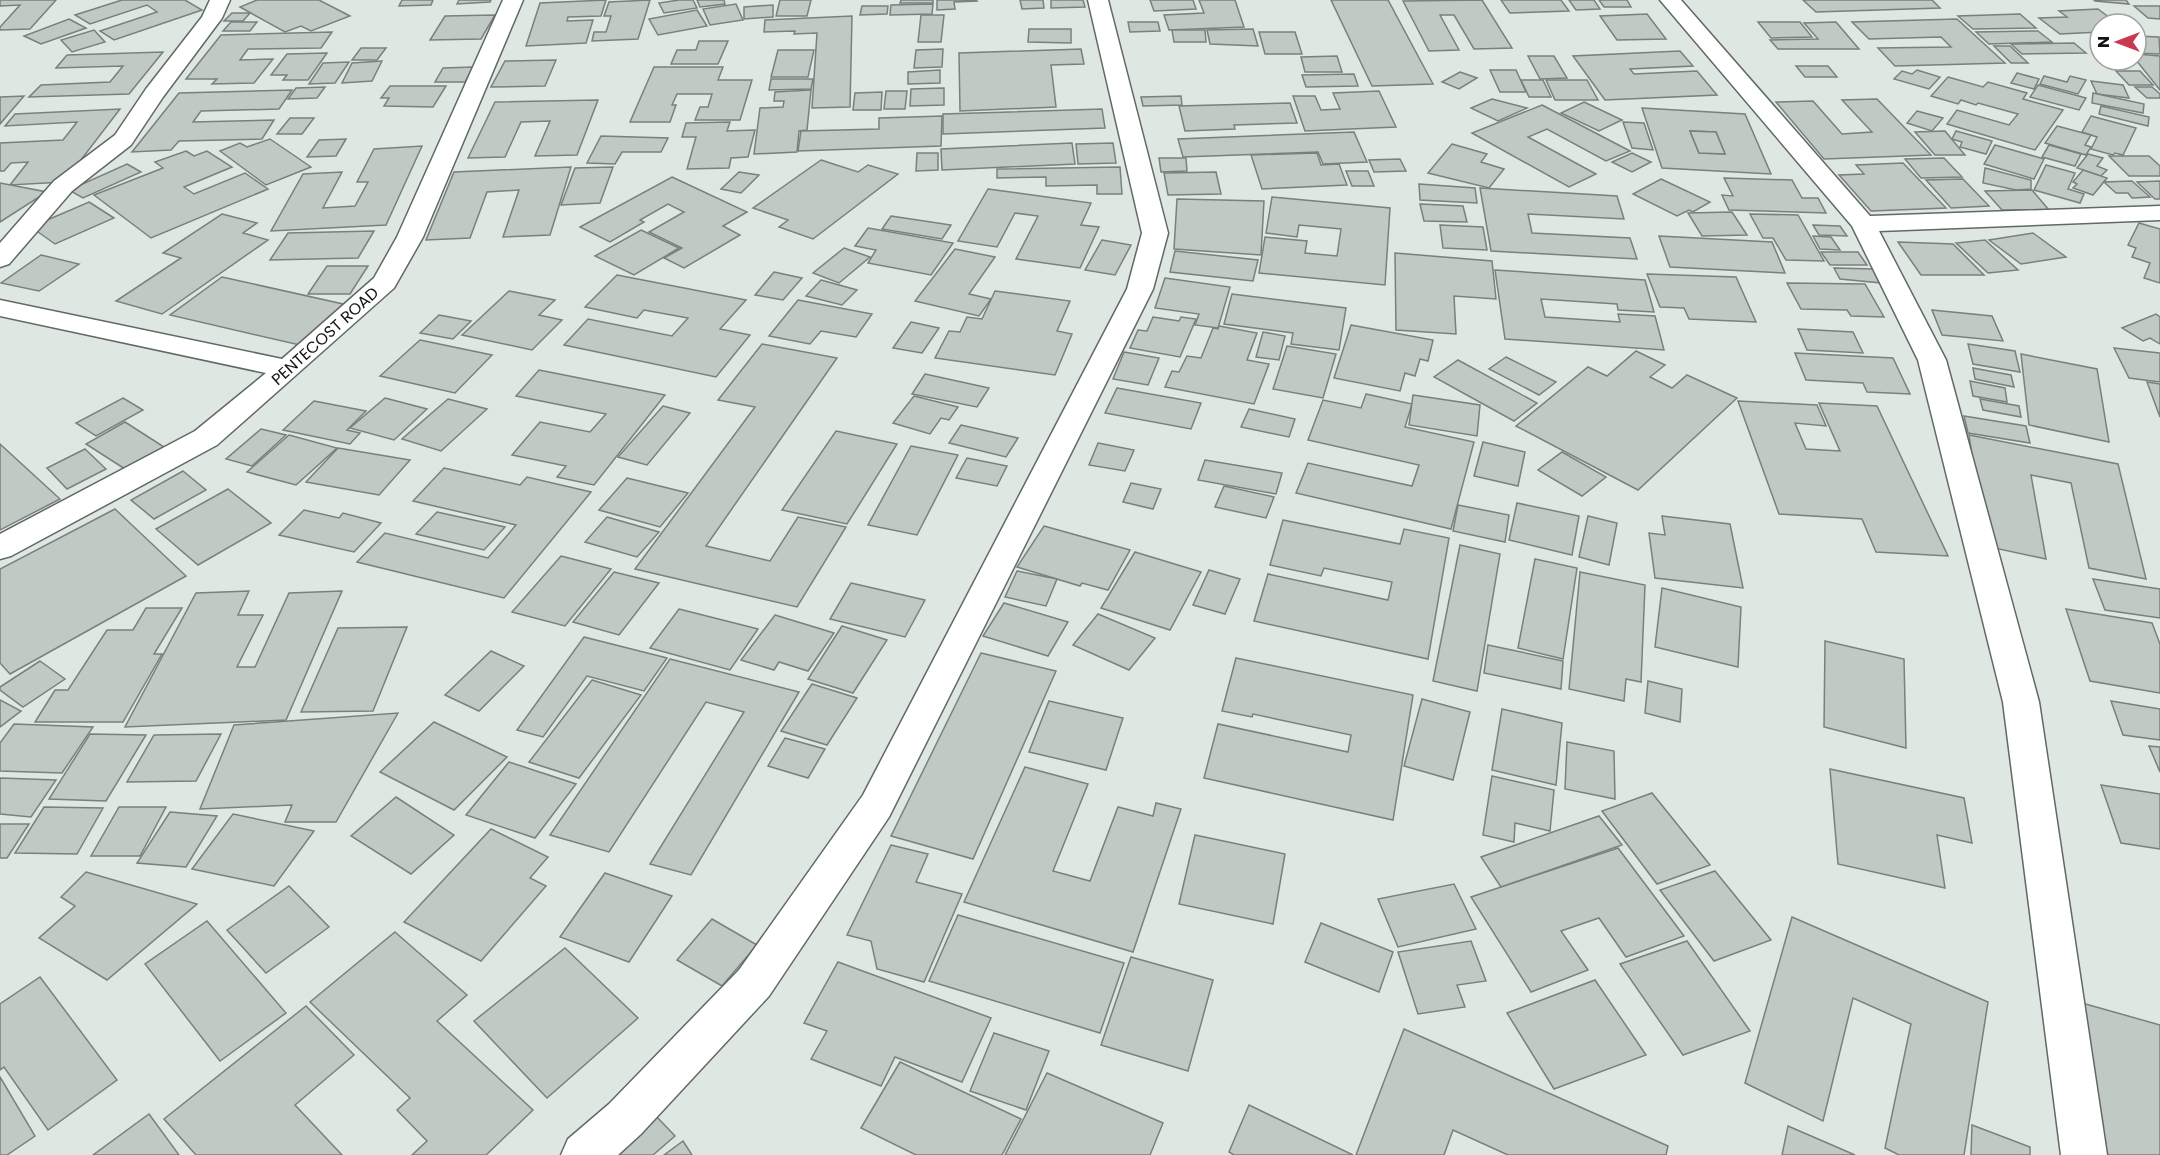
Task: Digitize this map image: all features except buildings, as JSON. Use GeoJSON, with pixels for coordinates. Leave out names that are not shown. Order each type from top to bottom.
{"type":"FeatureCollection","features":[{"type":"Feature","properties":{"kind":"street"},"geometry":{"type":"LineString","coordinates":[[0,259],[63,186],[123,140],[154,94],[212,18],[220,0]]}},
{"type":"Feature","properties":{"kind":"street","name":"PENTECOST ROAD"},"geometry":{"type":"LineString","coordinates":[[0,548],[206,438],[288,369],[385,282],[410,237],[513,0]]}},
{"type":"Feature","properties":{"kind":"street"},"geometry":{"type":"LineString","coordinates":[[584,1155],[625,1119],[754,983],[876,806],[1140,289],[1155,233],[1098,0]]}},
{"type":"Feature","properties":{"kind":"street"},"geometry":{"type":"LineString","coordinates":[[1671,0],[1863,224],[1932,360],[2021,702],[2084,1155]]}},
{"type":"Feature","properties":{"kind":"street"},"geometry":{"type":"LineString","coordinates":[[1863,224],[2160,213]]}},
{"type":"Feature","properties":{"kind":"street"},"geometry":{"type":"LineString","coordinates":[[0,308],[288,369]]}}]}
